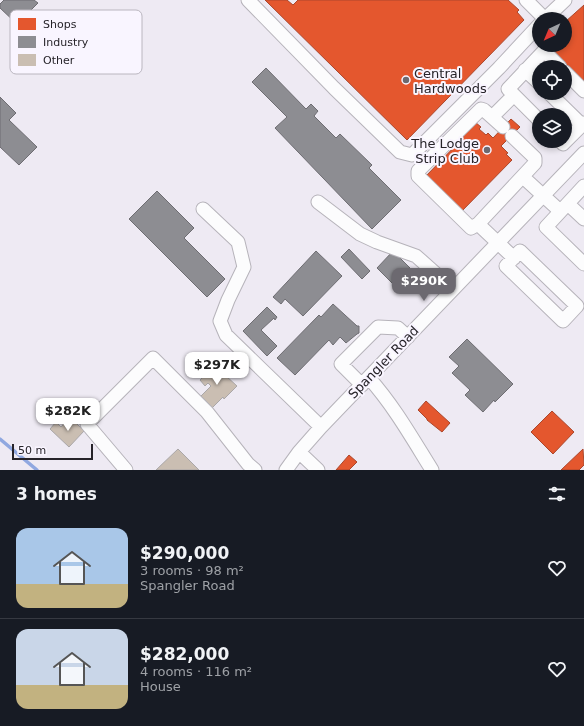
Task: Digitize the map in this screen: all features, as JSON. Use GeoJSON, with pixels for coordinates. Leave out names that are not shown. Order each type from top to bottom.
{"type":"FeatureCollection","features":[{"type":"Feature","properties":{"kind":"street"},"geometry":{"type":"LineString","coordinates":[[248,0],[334,88],[400,152],[412,155],[499,68],[532,33]]}},
{"type":"Feature","properties":{"kind":"street"},"geometry":{"type":"LineString","coordinates":[[526,0],[538,12]]}},
{"type":"Feature","properties":{"kind":"street"},"geometry":{"type":"LineString","coordinates":[[552,12],[564,0]]}},
{"type":"Feature","properties":{"kind":"street"},"geometry":{"type":"LineString","coordinates":[[535,60],[544,51],[553,60]]}},
{"type":"Feature","properties":{"kind":"street"},"geometry":{"type":"LineString","coordinates":[[532,63],[508,89],[532,113]]}},
{"type":"Feature","properties":{"kind":"street"},"geometry":{"type":"LineString","coordinates":[[525,70],[532,76]]}},
{"type":"Feature","properties":{"kind":"street"},"geometry":{"type":"LineString","coordinates":[[572,79],[584,90]]}},
{"type":"Feature","properties":{"kind":"street"},"geometry":{"type":"LineString","coordinates":[[492,117],[514,95]]}},
{"type":"Feature","properties":{"kind":"street"},"geometry":{"type":"LineString","coordinates":[[557,100],[583,124],[572,133]]}},
{"type":"Feature","properties":{"kind":"street"},"geometry":{"type":"LineString","coordinates":[[481,109],[492,117],[535,158],[535,163],[478,224],[471,228],[418,176],[418,171],[481,109]]}},
{"type":"Feature","properties":{"kind":"street"},"geometry":{"type":"LineString","coordinates":[[571,148],[582,156]]}},
{"type":"Feature","properties":{"kind":"street","name":"Spangler Road"},"geometry":{"type":"LineString","coordinates":[[286,470],[299,452],[321,427],[582,156]]}},
{"type":"Feature","properties":{"kind":"street"},"geometry":{"type":"LineString","coordinates":[[523,177],[543,195],[584,219]]}},
{"type":"Feature","properties":{"kind":"street"},"geometry":{"type":"LineString","coordinates":[[584,186],[546,227],[584,264]]}},
{"type":"Feature","properties":{"kind":"street"},"geometry":{"type":"LineString","coordinates":[[318,202],[360,234],[377,242],[416,256],[453,289]]}},
{"type":"Feature","properties":{"kind":"street"},"geometry":{"type":"LineString","coordinates":[[203,209],[238,242],[244,267],[220,320],[226,335],[321,427]]}},
{"type":"Feature","properties":{"kind":"street"},"geometry":{"type":"LineString","coordinates":[[478,224],[514,258]]}},
{"type":"Feature","properties":{"kind":"street"},"geometry":{"type":"LineString","coordinates":[[520,251],[577,306],[563,321],[506,266],[514,258],[520,251]]}},
{"type":"Feature","properties":{"kind":"street"},"geometry":{"type":"LineString","coordinates":[[408,337],[398,328],[378,327],[341,364],[383,393],[432,470]]}},
{"type":"Feature","properties":{"kind":"street"},"geometry":{"type":"LineString","coordinates":[[126,470],[87,424],[153,358],[207,412],[248,464],[255,470]]}},
{"type":"Feature","properties":{"kind":"street"},"geometry":{"type":"LineString","coordinates":[[299,452],[318,470]]}},
{"type":"Feature","properties":{"kind":"building: Shops","name":"Central Hardwoods"},"geometry":{"type":"Polygon","coordinates":[[[265,0],[287,0],[293,5],[298,0],[508,0],[519,10],[517,12],[524,20],[407,140],[265,0]]]}},
{"type":"Feature","properties":{"kind":"building: Shops"},"geometry":{"type":"Polygon","coordinates":[[[584,5],[584,84],[572,72],[572,60],[561,60],[553,52],[572,52],[572,16],[584,5]]]}},
{"type":"Feature","properties":{"kind":"building: Shops"},"geometry":{"type":"Polygon","coordinates":[[[511,119],[520,127],[501,146],[512,160],[459,214],[423,179],[464,137],[462,135],[475,122],[481,127],[479,129],[486,135],[488,133],[493,138],[511,119]]]}},
{"type":"Feature","properties":{"kind":"building: Shops"},"geometry":{"type":"Polygon","coordinates":[[[426,401],[450,423],[442,432],[427,420],[418,410],[426,401]]]}},
{"type":"Feature","properties":{"kind":"building: Shops"},"geometry":{"type":"Polygon","coordinates":[[[552,411],[574,432],[553,454],[531,432],[552,411]]]}},
{"type":"Feature","properties":{"kind":"building: Shops"},"geometry":{"type":"Polygon","coordinates":[[[583,449],[584,465],[579,470],[561,470],[583,449]]]}},
{"type":"Feature","properties":{"kind":"building: Shops"},"geometry":{"type":"Polygon","coordinates":[[[349,455],[357,462],[349,470],[336,470],[349,455]]]}},
{"type":"Feature","properties":{"kind":"building: Industry"},"geometry":{"type":"Polygon","coordinates":[[[4,0],[34,0],[38,3],[31,10],[10,10],[10,17],[0,8],[0,4],[4,0]]]}},
{"type":"Feature","properties":{"kind":"building: Industry"},"geometry":{"type":"Polygon","coordinates":[[[266,68],[306,109],[311,104],[318,111],[314,116],[336,138],[340,134],[372,165],[369,168],[401,200],[372,229],[275,128],[287,117],[252,82],[266,68]]]}},
{"type":"Feature","properties":{"kind":"building: Industry"},"geometry":{"type":"Polygon","coordinates":[[[0,97],[16,113],[9,120],[37,147],[19,165],[0,147],[0,97]]]}},
{"type":"Feature","properties":{"kind":"building: Industry"},"geometry":{"type":"Polygon","coordinates":[[[157,191],[194,228],[184,238],[225,279],[207,297],[129,219],[157,191]]]}},
{"type":"Feature","properties":{"kind":"building: Industry"},"geometry":{"type":"Polygon","coordinates":[[[349,249],[370,271],[362,279],[341,257],[349,249]]]}},
{"type":"Feature","properties":{"kind":"building: Industry"},"geometry":{"type":"Polygon","coordinates":[[[316,251],[342,276],[303,316],[285,299],[281,304],[273,297],[316,251]]]}},
{"type":"Feature","properties":{"kind":"building: Industry"},"geometry":{"type":"Polygon","coordinates":[[[393,251],[415,273],[398,289],[377,268],[393,251]]]}},
{"type":"Feature","properties":{"kind":"building: Industry"},"geometry":{"type":"Polygon","coordinates":[[[333,304],[357,326],[359,326],[359,333],[346,343],[340,337],[333,345],[329,340],[295,375],[277,358],[319,315],[321,317],[333,304]]]}},
{"type":"Feature","properties":{"kind":"building: Industry"},"geometry":{"type":"Polygon","coordinates":[[[267,307],[277,317],[261,330],[277,346],[267,356],[243,331],[267,307]]]}},
{"type":"Feature","properties":{"kind":"building: Industry"},"geometry":{"type":"Polygon","coordinates":[[[467,339],[513,384],[495,402],[494,400],[483,412],[465,395],[470,390],[452,373],[459,366],[449,357],[467,339]]]}},
{"type":"Feature","properties":{"kind":"building: Other"},"geometry":{"type":"Polygon","coordinates":[[[214,365],[237,386],[212,408],[201,396],[211,386],[208,383],[205,386],[200,380],[203,377],[202,376],[214,365]]]}},
{"type":"Feature","properties":{"kind":"building: Other"},"geometry":{"type":"Polygon","coordinates":[[[70,417],[84,431],[69,447],[50,429],[56,422],[61,427],[70,417]]]}},
{"type":"Feature","properties":{"kind":"building: Other"},"geometry":{"type":"Polygon","coordinates":[[[178,449],[199,470],[156,470],[178,449]]]}},
{"type":"Feature","properties":{"kind":"waterway"},"geometry":{"type":"LineString","coordinates":[[0,439],[37,470]]}},
{"type":"Feature","properties":{"kind":"place","name":"Central Hardwoods"},"geometry":{"type":"Point","coordinates":[406,80]}},
{"type":"Feature","properties":{"kind":"place","name":"The Lodge Strip Club"},"geometry":{"type":"Point","coordinates":[487,150]}}]}
